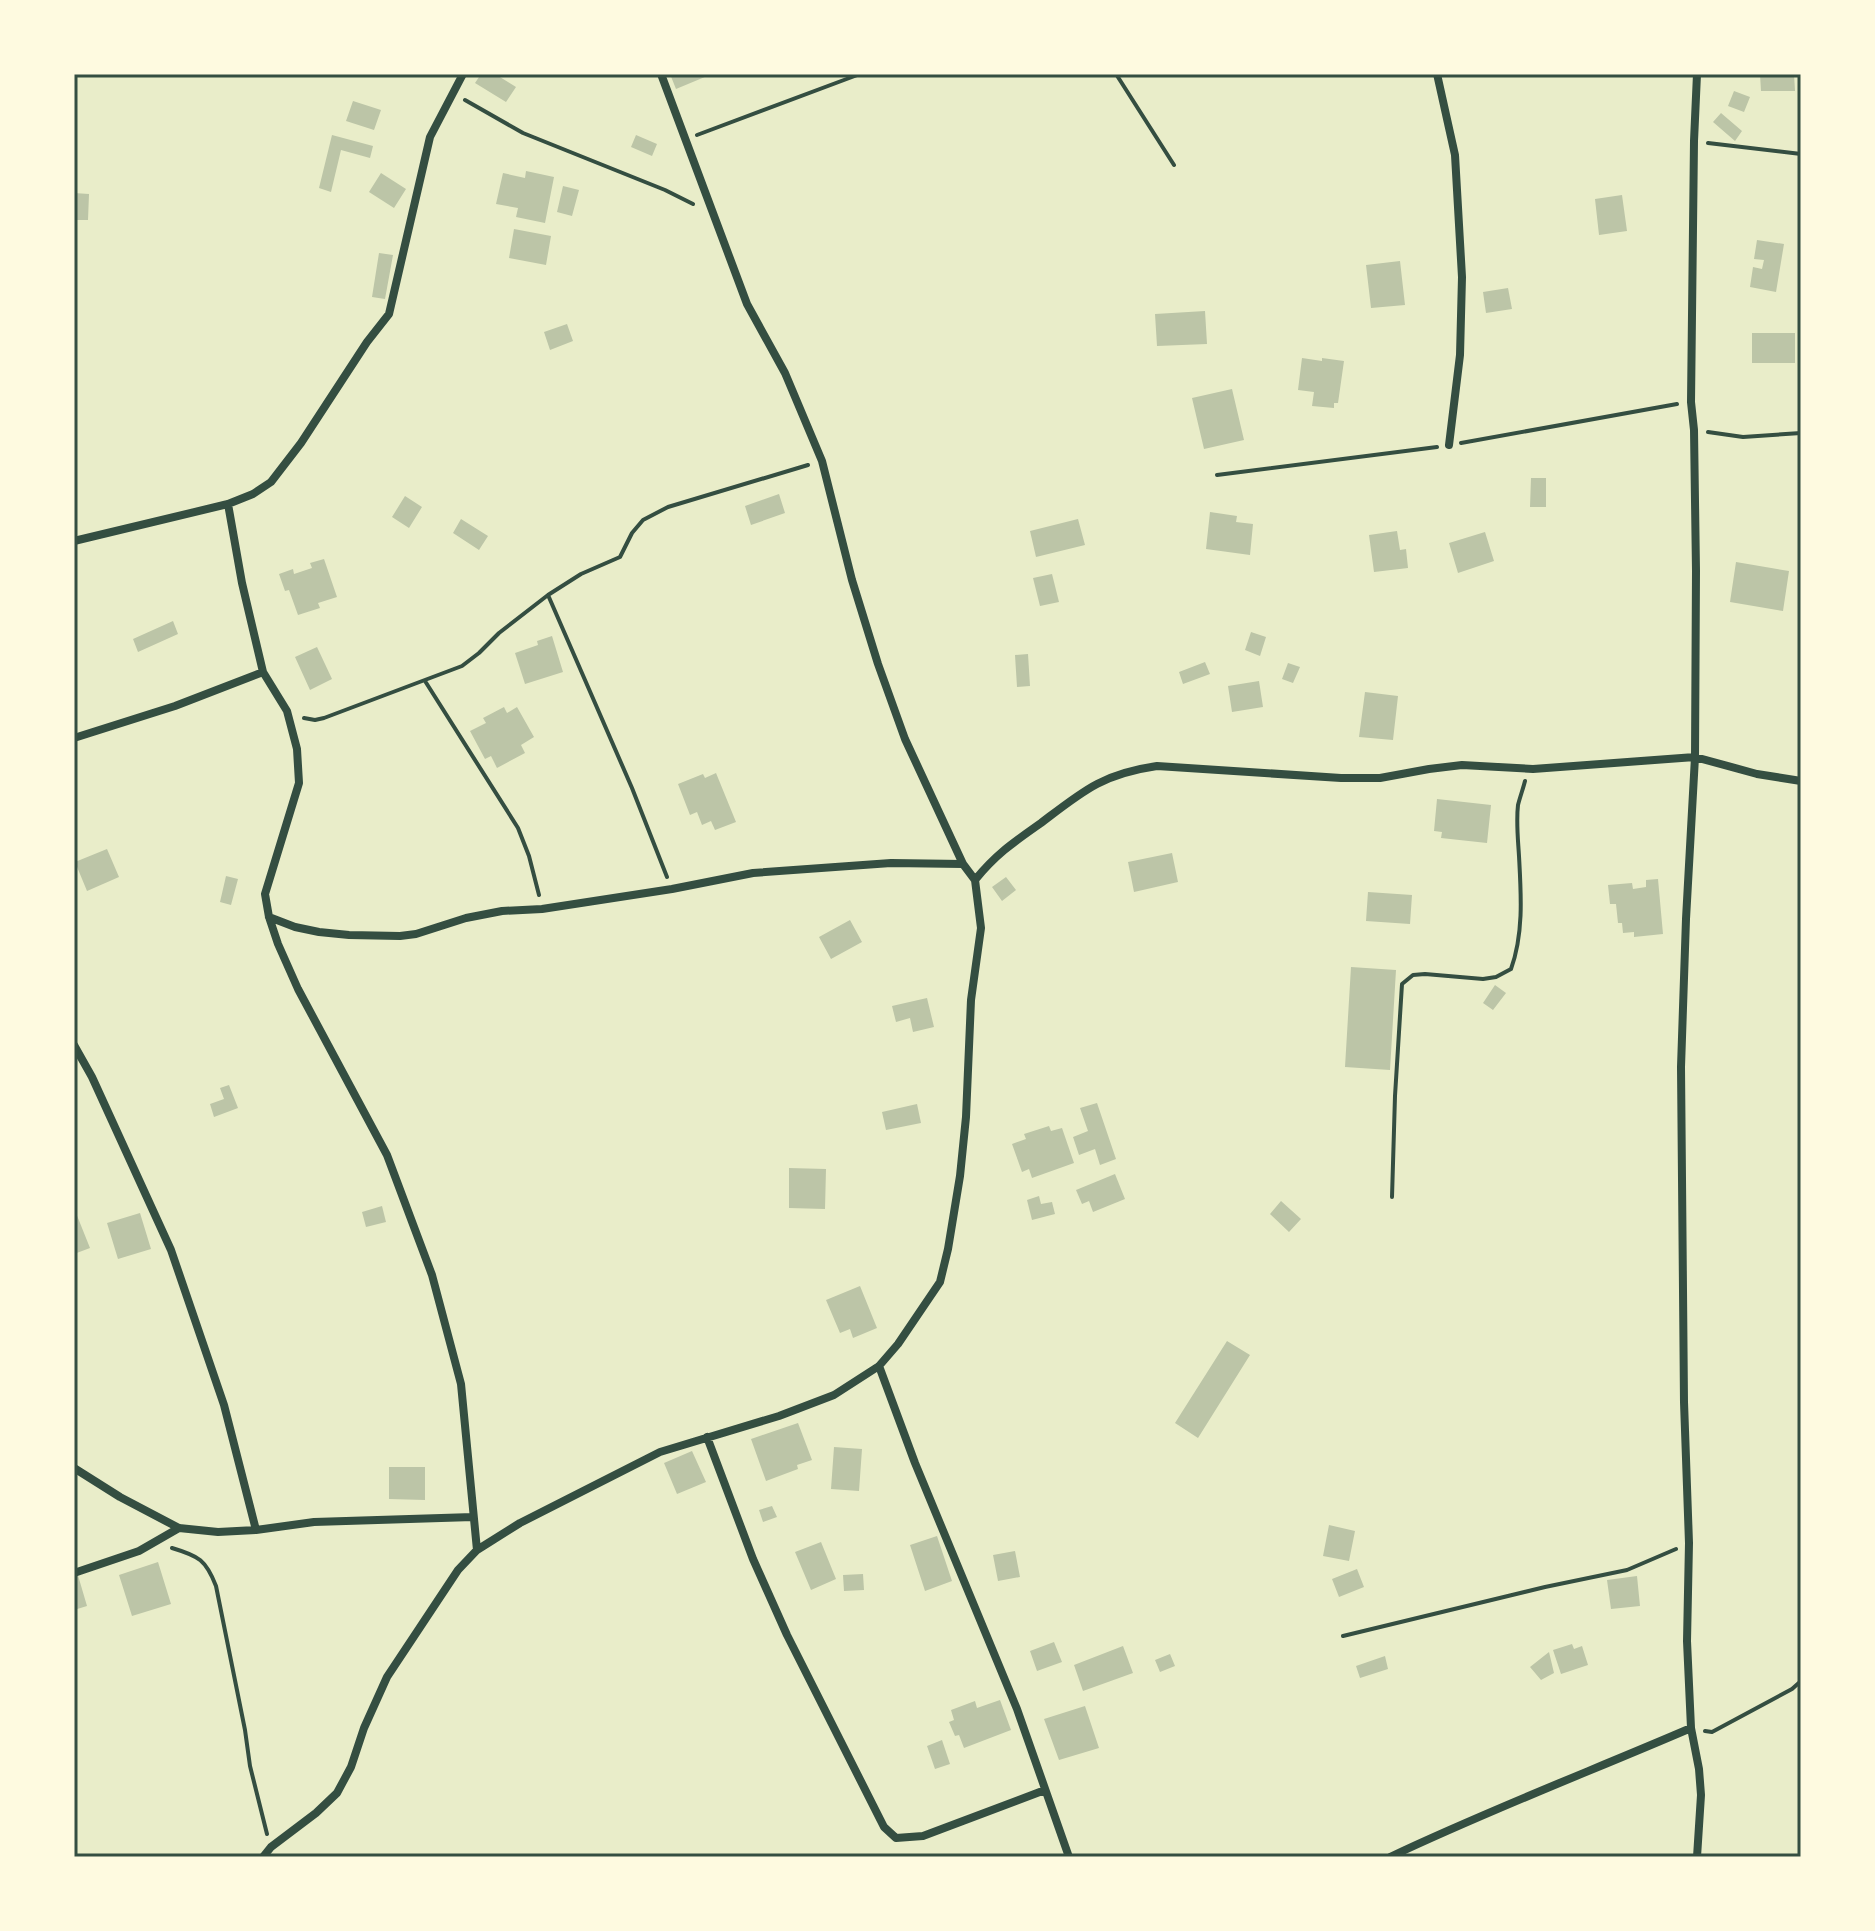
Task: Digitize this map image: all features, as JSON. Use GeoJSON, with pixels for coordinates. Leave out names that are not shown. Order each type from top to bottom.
{"type":"FeatureCollection","features":[{"type":"Feature","properties":{"kind":"street"},"geometry":{"type":"LineString","coordinates":[[74,541],[228,504],[253,494],[271,482],[389,314],[430,137],[463,74]]}},
{"type":"Feature","properties":{"kind":"street"},"geometry":{"type":"LineString","coordinates":[[263,1857],[337,1793],[351,1767],[364,1728],[387,1677],[458,1570],[477,1550],[520,1523],[660,1452],[779,1416],[834,1395],[879,1366],[898,1344],[940,1282],[948,1249],[962,1161],[971,1000],[981,928],[975,880],[963,864],[905,739],[852,580],[822,461],[785,373],[747,304],[661,74]]}},
{"type":"Feature","properties":{"kind":"street"},"geometry":{"type":"LineString","coordinates":[[1437,74],[1455,155],[1462,277],[1460,355],[1449,445]]}},
{"type":"Feature","properties":{"kind":"street"},"geometry":{"type":"LineString","coordinates":[[1697,74],[1691,387],[1694,430],[1695,757],[1681,1067],[1684,1402],[1689,1543],[1687,1641],[1691,1728],[1701,1795],[1697,1857]]}},
{"type":"Feature","properties":{"kind":"street"},"geometry":{"type":"LineString","coordinates":[[228,504],[242,583],[263,672],[287,711],[297,749],[299,783],[265,894],[269,917],[298,989],[387,1155],[432,1275],[461,1384],[477,1550]]}},
{"type":"Feature","properties":{"kind":"street"},"geometry":{"type":"LineString","coordinates":[[74,738],[175,706],[263,672]]}},
{"type":"Feature","properties":{"kind":"street"},"geometry":{"type":"LineString","coordinates":[[975,880],[1012,843],[1089,787],[1132,770],[1157,766],[1380,778],[1462,765],[1533,769],[1695,757],[1757,774],[1801,781]]}},
{"type":"Feature","properties":{"kind":"street"},"geometry":{"type":"LineString","coordinates":[[269,917],[319,932],[400,936],[490,913],[542,909],[753,873],[891,863],[963,864]]}},
{"type":"Feature","properties":{"kind":"street"},"geometry":{"type":"LineString","coordinates":[[74,1045],[92,1077],[171,1250],[224,1405],[256,1530]]}},
{"type":"Feature","properties":{"kind":"street"},"geometry":{"type":"LineString","coordinates":[[879,1366],[920,1476],[1017,1709],[1069,1857]]}},
{"type":"Feature","properties":{"kind":"street"},"geometry":{"type":"LineString","coordinates":[[707,1437],[753,1559],[787,1635],[884,1827],[896,1838],[923,1836],[1045,1790]]}},
{"type":"Feature","properties":{"kind":"street"},"geometry":{"type":"LineString","coordinates":[[74,1468],[179,1528],[218,1532],[314,1522],[473,1517]]}},
{"type":"Feature","properties":{"kind":"street"},"geometry":{"type":"LineString","coordinates":[[74,1573],[139,1551],[179,1528]]}},
{"type":"Feature","properties":{"kind":"street"},"geometry":{"type":"LineString","coordinates":[[1390,1857],[1479,1816],[1691,1728]]}},
{"type":"Feature","properties":{"kind":"path"},"geometry":{"type":"LineString","coordinates":[[686,139],[860,74]]}},
{"type":"Feature","properties":{"kind":"path"},"geometry":{"type":"LineString","coordinates":[[1116,74],[1174,165]]}},
{"type":"Feature","properties":{"kind":"path"},"geometry":{"type":"LineString","coordinates":[[453,92],[523,133],[665,190],[714,214]]}},
{"type":"Feature","properties":{"kind":"path"},"geometry":{"type":"LineString","coordinates":[[1694,141],[1801,154]]}},
{"type":"Feature","properties":{"kind":"path"},"geometry":{"type":"LineString","coordinates":[[1694,430],[1743,437],[1801,433]]}},
{"type":"Feature","properties":{"kind":"path"},"geometry":{"type":"LineString","coordinates":[[287,711],[307,719],[324,718],[462,666],[548,595],[581,574],[620,557],[632,533],[654,513],[822,461]]}},
{"type":"Feature","properties":{"kind":"path"},"geometry":{"type":"LineString","coordinates":[[548,595],[672,889]]}},
{"type":"Feature","properties":{"kind":"path"},"geometry":{"type":"LineString","coordinates":[[425,681],[518,828],[529,856],[542,909]]}},
{"type":"Feature","properties":{"kind":"path"},"geometry":{"type":"LineString","coordinates":[[1392,1197],[1402,984],[1413,975],[1483,979],[1496,977],[1511,969],[1519,936],[1518,804],[1526,779],[1533,769]]}},
{"type":"Feature","properties":{"kind":"path"},"geometry":{"type":"LineString","coordinates":[[155,1542],[199,1558],[207,1564],[216,1586],[250,1766],[271,1847]]}},
{"type":"Feature","properties":{"kind":"path"},"geometry":{"type":"LineString","coordinates":[[1343,1636],[1627,1570],[1689,1543]]}},
{"type":"Feature","properties":{"kind":"path"},"geometry":{"type":"LineString","coordinates":[[1691,1728],[1712,1732],[1792,1689],[1801,1681]]}},
{"type":"Feature","properties":{"kind":"building"},"geometry":{"type":"Polygon","coordinates":[[[481,74],[495,74],[516,87],[506,102],[475,83],[481,74]]]}},
{"type":"Feature","properties":{"kind":"building"},"geometry":{"type":"Polygon","coordinates":[[[670,74],[712,74],[676,89],[670,74]]]}},
{"type":"Feature","properties":{"kind":"building"},"geometry":{"type":"Polygon","coordinates":[[[1760,74],[1794,74],[1795,91],[1761,91],[1760,74]]]}},
{"type":"Feature","properties":{"kind":"building"},"geometry":{"type":"Polygon","coordinates":[[[1734,91],[1750,97],[1744,112],[1728,106],[1734,91]]]}},
{"type":"Feature","properties":{"kind":"building"},"geometry":{"type":"Polygon","coordinates":[[[353,101],[381,110],[374,130],[346,121],[353,101]]]}},
{"type":"Feature","properties":{"kind":"building"},"geometry":{"type":"Polygon","coordinates":[[[1721,113],[1742,131],[1735,141],[1713,122],[1721,113]]]}},
{"type":"Feature","properties":{"kind":"building"},"geometry":{"type":"Polygon","coordinates":[[[332,135],[373,146],[370,158],[341,150],[331,192],[319,188],[332,135]]]}},
{"type":"Feature","properties":{"kind":"building"},"geometry":{"type":"Polygon","coordinates":[[[636,135],[657,144],[652,156],[631,147],[636,135]]]}},
{"type":"Feature","properties":{"kind":"building"},"geometry":{"type":"Polygon","coordinates":[[[526,171],[554,177],[545,223],[516,217],[518,208],[496,204],[503,173],[525,178],[526,171]]]}},
{"type":"Feature","properties":{"kind":"building"},"geometry":{"type":"Polygon","coordinates":[[[381,173],[406,189],[394,208],[369,192],[381,173]]]}},
{"type":"Feature","properties":{"kind":"building"},"geometry":{"type":"Polygon","coordinates":[[[563,186],[579,190],[572,216],[557,212],[563,186]]]}},
{"type":"Feature","properties":{"kind":"building"},"geometry":{"type":"Polygon","coordinates":[[[74,193],[89,194],[88,220],[74,220],[74,193]]]}},
{"type":"Feature","properties":{"kind":"building"},"geometry":{"type":"Polygon","coordinates":[[[1622,195],[1627,231],[1599,235],[1595,199],[1622,195]]]}},
{"type":"Feature","properties":{"kind":"building"},"geometry":{"type":"Polygon","coordinates":[[[514,229],[551,236],[546,265],[509,258],[514,229]]]}},
{"type":"Feature","properties":{"kind":"building"},"geometry":{"type":"Polygon","coordinates":[[[1757,240],[1784,244],[1776,292],[1750,287],[1753,267],[1762,269],[1764,260],[1754,259],[1757,240]]]}},
{"type":"Feature","properties":{"kind":"building"},"geometry":{"type":"Polygon","coordinates":[[[379,253],[393,255],[385,299],[372,297],[379,253]]]}},
{"type":"Feature","properties":{"kind":"building"},"geometry":{"type":"Polygon","coordinates":[[[1400,261],[1405,305],[1371,308],[1366,265],[1400,261]]]}},
{"type":"Feature","properties":{"kind":"building"},"geometry":{"type":"Polygon","coordinates":[[[1508,288],[1512,309],[1486,313],[1483,292],[1508,288]]]}},
{"type":"Feature","properties":{"kind":"building"},"geometry":{"type":"Polygon","coordinates":[[[1205,311],[1207,344],[1157,346],[1155,314],[1205,311]]]}},
{"type":"Feature","properties":{"kind":"building"},"geometry":{"type":"Polygon","coordinates":[[[567,324],[573,341],[550,350],[544,332],[567,324]]]}},
{"type":"Feature","properties":{"kind":"building"},"geometry":{"type":"Polygon","coordinates":[[[1752,333],[1795,333],[1795,363],[1752,363],[1752,333]]]}},
{"type":"Feature","properties":{"kind":"building"},"geometry":{"type":"Polygon","coordinates":[[[1302,358],[1344,361],[1338,403],[1334,403],[1334,408],[1312,406],[1314,392],[1298,390],[1302,358]]]}},
{"type":"Feature","properties":{"kind":"building"},"geometry":{"type":"Polygon","coordinates":[[[1232,389],[1244,440],[1204,449],[1192,398],[1232,389]]]}},
{"type":"Feature","properties":{"kind":"building"},"geometry":{"type":"Polygon","coordinates":[[[1531,478],[1546,478],[1546,507],[1530,507],[1531,478]]]}},
{"type":"Feature","properties":{"kind":"building"},"geometry":{"type":"Polygon","coordinates":[[[779,494],[785,513],[751,525],[745,506],[779,494]]]}},
{"type":"Feature","properties":{"kind":"building"},"geometry":{"type":"Polygon","coordinates":[[[405,496],[422,507],[409,528],[392,517],[405,496]]]}},
{"type":"Feature","properties":{"kind":"building"},"geometry":{"type":"Polygon","coordinates":[[[1210,512],[1237,516],[1236,522],[1253,524],[1250,555],[1206,549],[1210,512]]]}},
{"type":"Feature","properties":{"kind":"building"},"geometry":{"type":"Polygon","coordinates":[[[461,519],[488,536],[479,550],[453,533],[461,519]]]}},
{"type":"Feature","properties":{"kind":"building"},"geometry":{"type":"Polygon","coordinates":[[[1078,519],[1085,545],[1036,557],[1030,531],[1078,519]]]}},
{"type":"Feature","properties":{"kind":"building"},"geometry":{"type":"Polygon","coordinates":[[[1397,531],[1400,550],[1406,549],[1408,568],[1374,572],[1369,535],[1397,531]]]}},
{"type":"Feature","properties":{"kind":"building"},"geometry":{"type":"Polygon","coordinates":[[[1485,532],[1494,561],[1458,573],[1449,543],[1485,532]]]}},
{"type":"Feature","properties":{"kind":"building"},"geometry":{"type":"Polygon","coordinates":[[[324,559],[337,597],[318,603],[320,608],[298,615],[279,574],[293,569],[294,574],[312,568],[310,563],[324,559]]]}},
{"type":"Feature","properties":{"kind":"building"},"geometry":{"type":"Polygon","coordinates":[[[1736,562],[1789,571],[1783,611],[1730,602],[1736,562]]]}},
{"type":"Feature","properties":{"kind":"building"},"geometry":{"type":"Polygon","coordinates":[[[1052,574],[1059,602],[1040,606],[1033,578],[1052,574]]]}},
{"type":"Feature","properties":{"kind":"building"},"geometry":{"type":"Polygon","coordinates":[[[173,621],[178,634],[138,652],[133,639],[173,621]]]}},
{"type":"Feature","properties":{"kind":"building"},"geometry":{"type":"Polygon","coordinates":[[[1251,632],[1266,637],[1260,656],[1245,650],[1251,632]]]}},
{"type":"Feature","properties":{"kind":"building"},"geometry":{"type":"Polygon","coordinates":[[[552,636],[563,672],[525,684],[515,653],[552,636]]]}},
{"type":"Feature","properties":{"kind":"building"},"geometry":{"type":"Polygon","coordinates":[[[317,647],[332,679],[310,690],[295,657],[317,647]]]}},
{"type":"Feature","properties":{"kind":"building"},"geometry":{"type":"Polygon","coordinates":[[[1028,654],[1030,686],[1017,687],[1015,655],[1028,654]]]}},
{"type":"Feature","properties":{"kind":"building"},"geometry":{"type":"Polygon","coordinates":[[[1205,662],[1210,674],[1183,684],[1179,672],[1205,662]]]}},
{"type":"Feature","properties":{"kind":"building"},"geometry":{"type":"Polygon","coordinates":[[[1288,663],[1300,667],[1293,683],[1282,679],[1288,663]]]}},
{"type":"Feature","properties":{"kind":"building"},"geometry":{"type":"Polygon","coordinates":[[[1259,681],[1263,707],[1232,712],[1228,686],[1259,681]]]}},
{"type":"Feature","properties":{"kind":"building"},"geometry":{"type":"Polygon","coordinates":[[[1365,692],[1398,696],[1393,740],[1359,737],[1365,692]]]}},
{"type":"Feature","properties":{"kind":"building"},"geometry":{"type":"Polygon","coordinates":[[[504,707],[507,713],[517,707],[534,737],[521,745],[525,753],[497,768],[491,756],[485,759],[470,731],[486,723],[483,718],[504,707]]]}},
{"type":"Feature","properties":{"kind":"building"},"geometry":{"type":"Polygon","coordinates":[[[716,773],[736,822],[715,830],[711,821],[702,825],[697,812],[690,815],[678,784],[703,774],[705,778],[716,773]]]}},
{"type":"Feature","properties":{"kind":"building"},"geometry":{"type":"Polygon","coordinates":[[[1437,799],[1491,805],[1487,843],[1441,838],[1442,832],[1434,831],[1437,799]]]}},
{"type":"Feature","properties":{"kind":"building"},"geometry":{"type":"Polygon","coordinates":[[[107,849],[119,877],[87,891],[75,862],[107,849]]]}},
{"type":"Feature","properties":{"kind":"building"},"geometry":{"type":"Polygon","coordinates":[[[1172,853],[1178,882],[1134,892],[1128,862],[1172,853]]]}},
{"type":"Feature","properties":{"kind":"building"},"geometry":{"type":"Polygon","coordinates":[[[226,876],[238,879],[231,905],[220,902],[226,876]]]}},
{"type":"Feature","properties":{"kind":"building"},"geometry":{"type":"Polygon","coordinates":[[[1006,877],[1016,890],[1002,901],[992,887],[1006,877]]]}},
{"type":"Feature","properties":{"kind":"building"},"geometry":{"type":"Polygon","coordinates":[[[1658,879],[1663,934],[1634,937],[1634,932],[1623,933],[1622,923],[1618,923],[1616,904],[1610,904],[1608,885],[1632,883],[1633,889],[1646,887],[1646,880],[1658,879]]]}},
{"type":"Feature","properties":{"kind":"building"},"geometry":{"type":"Polygon","coordinates":[[[1368,892],[1412,895],[1410,924],[1366,921],[1368,892]]]}},
{"type":"Feature","properties":{"kind":"building"},"geometry":{"type":"Polygon","coordinates":[[[850,920],[862,942],[831,959],[819,937],[850,920]]]}},
{"type":"Feature","properties":{"kind":"building"},"geometry":{"type":"Polygon","coordinates":[[[1351,967],[1396,970],[1390,1070],[1345,1067],[1351,967]]]}},
{"type":"Feature","properties":{"kind":"building"},"geometry":{"type":"Polygon","coordinates":[[[1495,985],[1506,993],[1493,1010],[1483,1003],[1495,985]]]}},
{"type":"Feature","properties":{"kind":"building"},"geometry":{"type":"Polygon","coordinates":[[[927,998],[934,1027],[913,1032],[910,1018],[896,1022],[892,1006],[927,998]]]}},
{"type":"Feature","properties":{"kind":"building"},"geometry":{"type":"Polygon","coordinates":[[[229,1085],[238,1108],[214,1117],[210,1104],[224,1099],[220,1088],[229,1085]]]}},
{"type":"Feature","properties":{"kind":"building"},"geometry":{"type":"Polygon","coordinates":[[[1097,1103],[1116,1159],[1100,1165],[1095,1149],[1079,1155],[1073,1137],[1088,1131],[1080,1108],[1097,1103]]]}},
{"type":"Feature","properties":{"kind":"building"},"geometry":{"type":"Polygon","coordinates":[[[917,1104],[921,1123],[886,1130],[882,1112],[917,1104]]]}},
{"type":"Feature","properties":{"kind":"building"},"geometry":{"type":"Polygon","coordinates":[[[1049,1126],[1051,1131],[1062,1128],[1074,1163],[1032,1178],[1029,1169],[1022,1172],[1012,1144],[1026,1139],[1024,1134],[1049,1126]]]}},
{"type":"Feature","properties":{"kind":"building"},"geometry":{"type":"Polygon","coordinates":[[[789,1168],[826,1169],[825,1209],[789,1208],[789,1168]]]}},
{"type":"Feature","properties":{"kind":"building"},"geometry":{"type":"Polygon","coordinates":[[[1115,1174],[1125,1199],[1093,1212],[1089,1201],[1082,1204],[1076,1190],[1115,1174]]]}},
{"type":"Feature","properties":{"kind":"building"},"geometry":{"type":"Polygon","coordinates":[[[1039,1196],[1041,1204],[1052,1202],[1055,1214],[1032,1220],[1027,1200],[1039,1196]]]}},
{"type":"Feature","properties":{"kind":"building"},"geometry":{"type":"Polygon","coordinates":[[[1281,1201],[1301,1219],[1289,1232],[1270,1214],[1281,1201]]]}},
{"type":"Feature","properties":{"kind":"building"},"geometry":{"type":"Polygon","coordinates":[[[382,1206],[386,1222],[366,1227],[362,1212],[382,1206]]]}},
{"type":"Feature","properties":{"kind":"building"},"geometry":{"type":"Polygon","coordinates":[[[74,1208],[90,1248],[74,1254],[74,1208]]]}},
{"type":"Feature","properties":{"kind":"building"},"geometry":{"type":"Polygon","coordinates":[[[140,1213],[151,1249],[118,1259],[107,1223],[140,1213]]]}},
{"type":"Feature","properties":{"kind":"building"},"geometry":{"type":"Polygon","coordinates":[[[860,1286],[877,1328],[853,1338],[850,1329],[840,1333],[826,1300],[860,1286]]]}},
{"type":"Feature","properties":{"kind":"building"},"geometry":{"type":"Polygon","coordinates":[[[1227,1341],[1250,1355],[1198,1438],[1175,1423],[1227,1341]]]}},
{"type":"Feature","properties":{"kind":"building"},"geometry":{"type":"Polygon","coordinates":[[[798,1423],[812,1460],[766,1481],[751,1439],[798,1423]]]}},
{"type":"Feature","properties":{"kind":"building"},"geometry":{"type":"Polygon","coordinates":[[[834,1447],[862,1449],[859,1491],[831,1489],[834,1447]]]}},
{"type":"Feature","properties":{"kind":"building"},"geometry":{"type":"Polygon","coordinates":[[[692,1451],[706,1482],[677,1494],[664,1463],[692,1451]]]}},
{"type":"Feature","properties":{"kind":"building"},"geometry":{"type":"Polygon","coordinates":[[[389,1467],[425,1467],[425,1500],[389,1499],[389,1467]]]}},
{"type":"Feature","properties":{"kind":"building"},"geometry":{"type":"Polygon","coordinates":[[[772,1506],[777,1517],[763,1522],[759,1510],[772,1506]]]}},
{"type":"Feature","properties":{"kind":"building"},"geometry":{"type":"Polygon","coordinates":[[[1329,1525],[1355,1531],[1349,1561],[1323,1556],[1329,1525]]]}},
{"type":"Feature","properties":{"kind":"building"},"geometry":{"type":"Polygon","coordinates":[[[937,1536],[952,1581],[925,1591],[910,1545],[937,1536]]]}},
{"type":"Feature","properties":{"kind":"building"},"geometry":{"type":"Polygon","coordinates":[[[821,1542],[836,1579],[811,1590],[795,1552],[821,1542]]]}},
{"type":"Feature","properties":{"kind":"building"},"geometry":{"type":"Polygon","coordinates":[[[1015,1551],[1020,1577],[998,1581],[993,1555],[1015,1551]]]}},
{"type":"Feature","properties":{"kind":"building"},"geometry":{"type":"Polygon","coordinates":[[[158,1562],[171,1604],[132,1616],[119,1575],[158,1562]]]}},
{"type":"Feature","properties":{"kind":"building"},"geometry":{"type":"Polygon","coordinates":[[[1357,1569],[1364,1587],[1339,1597],[1332,1579],[1357,1569]]]}},
{"type":"Feature","properties":{"kind":"building"},"geometry":{"type":"Polygon","coordinates":[[[77,1572],[87,1606],[74,1610],[74,1573],[77,1572]]]}},
{"type":"Feature","properties":{"kind":"building"},"geometry":{"type":"Polygon","coordinates":[[[863,1574],[864,1590],[844,1591],[843,1575],[863,1574]]]}},
{"type":"Feature","properties":{"kind":"building"},"geometry":{"type":"Polygon","coordinates":[[[1637,1576],[1640,1606],[1611,1609],[1607,1580],[1637,1576]]]}},
{"type":"Feature","properties":{"kind":"building"},"geometry":{"type":"Polygon","coordinates":[[[1054,1642],[1062,1662],[1037,1671],[1030,1651],[1054,1642]]]}},
{"type":"Feature","properties":{"kind":"building"},"geometry":{"type":"Polygon","coordinates":[[[1572,1644],[1574,1649],[1582,1646],[1588,1665],[1561,1674],[1553,1650],[1572,1644]]]}},
{"type":"Feature","properties":{"kind":"building"},"geometry":{"type":"Polygon","coordinates":[[[1123,1646],[1133,1673],[1083,1691],[1074,1665],[1123,1646]]]}},
{"type":"Feature","properties":{"kind":"building"},"geometry":{"type":"Polygon","coordinates":[[[1549,1652],[1554,1673],[1541,1680],[1530,1667],[1549,1652]]]}},
{"type":"Feature","properties":{"kind":"building"},"geometry":{"type":"Polygon","coordinates":[[[1170,1654],[1175,1666],[1160,1672],[1155,1660],[1170,1654]]]}},
{"type":"Feature","properties":{"kind":"building"},"geometry":{"type":"Polygon","coordinates":[[[1385,1656],[1388,1669],[1360,1678],[1356,1666],[1385,1656]]]}},
{"type":"Feature","properties":{"kind":"building"},"geometry":{"type":"Polygon","coordinates":[[[1000,1700],[1011,1730],[964,1748],[949,1722],[954,1720],[951,1710],[975,1701],[977,1708],[1000,1700]]]}},
{"type":"Feature","properties":{"kind":"building"},"geometry":{"type":"Polygon","coordinates":[[[1085,1706],[1099,1748],[1059,1760],[1044,1719],[1085,1706]]]}},
{"type":"Feature","properties":{"kind":"building"},"geometry":{"type":"Polygon","coordinates":[[[942,1740],[950,1764],[935,1769],[927,1746],[942,1740]]]}}]}
